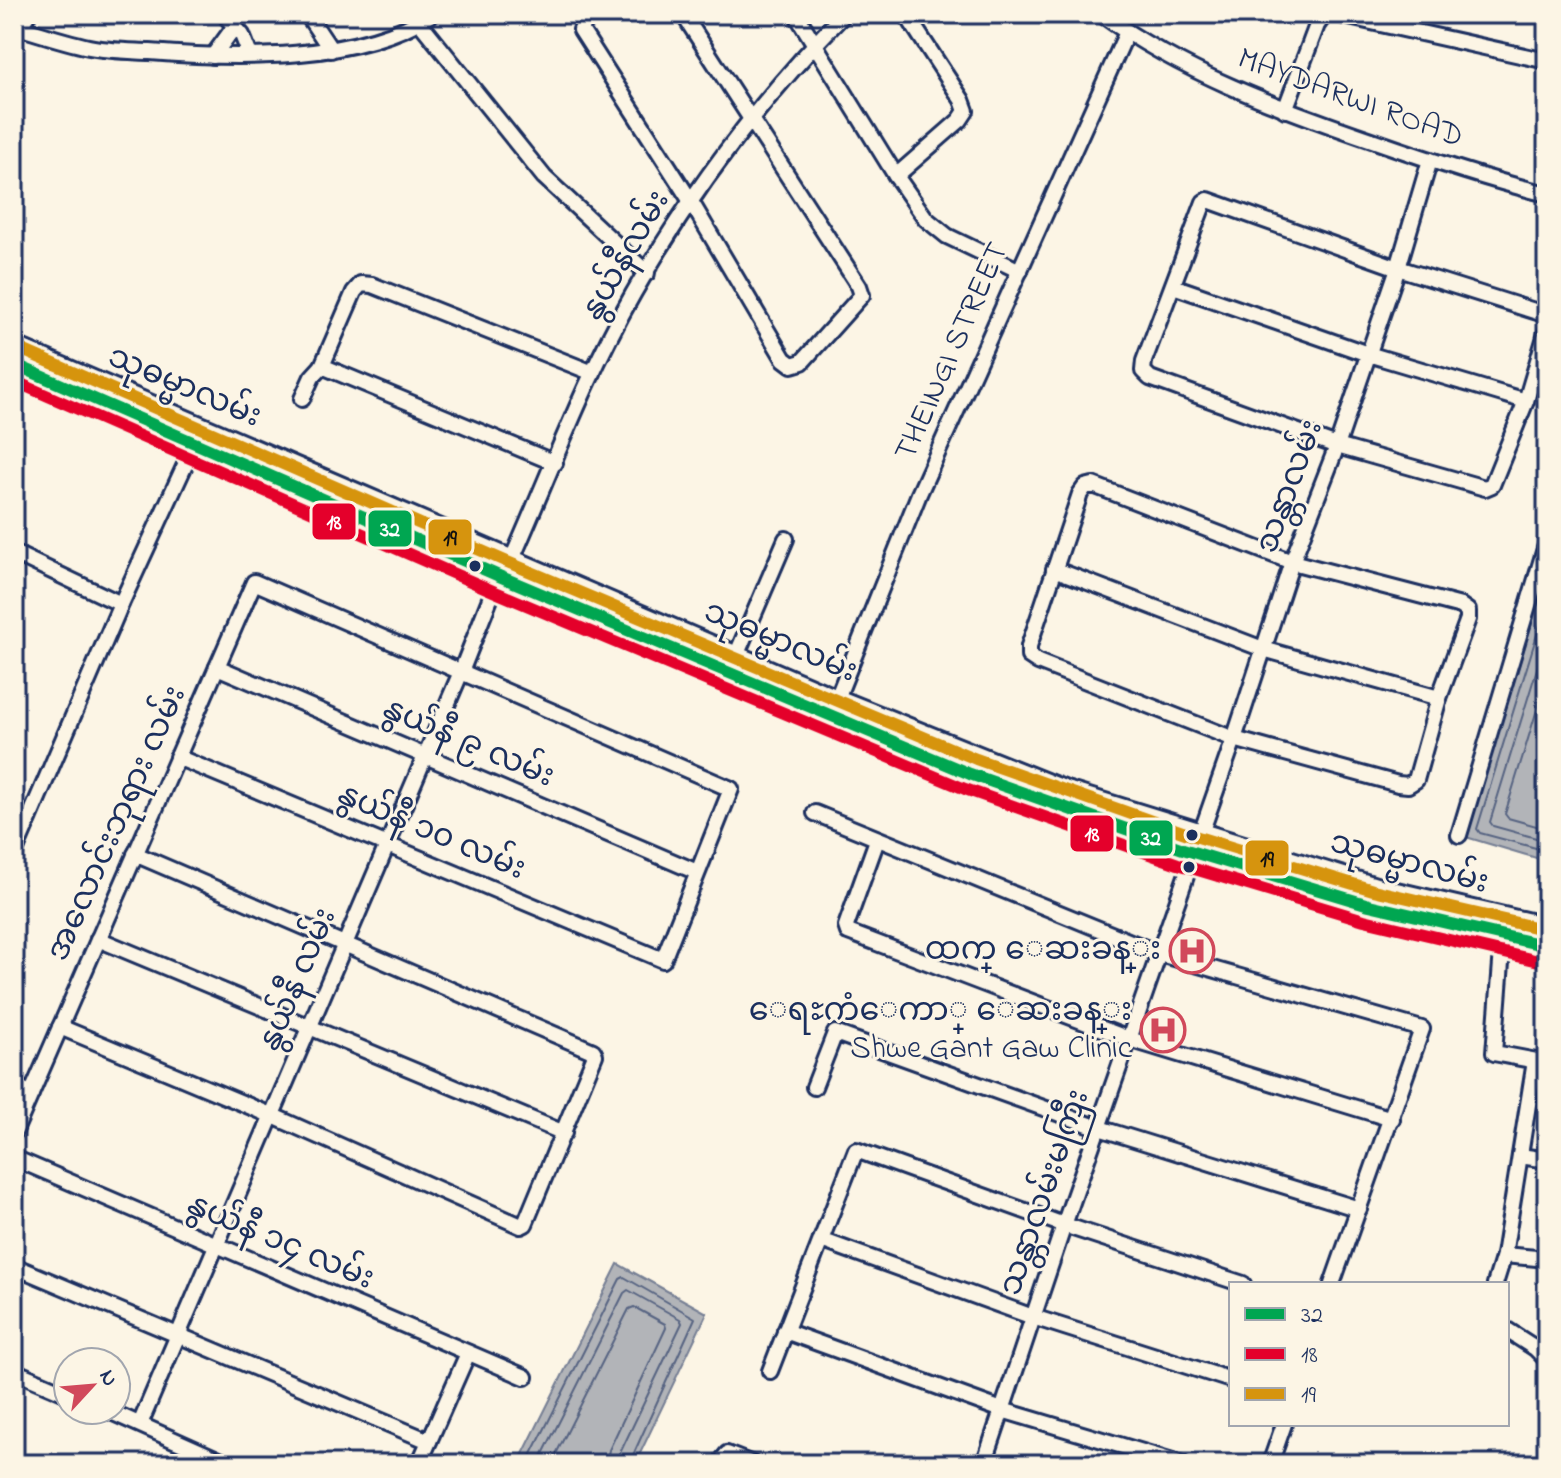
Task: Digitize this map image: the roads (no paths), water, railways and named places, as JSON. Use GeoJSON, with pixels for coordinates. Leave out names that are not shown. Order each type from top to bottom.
{"type":"FeatureCollection","features":[{"type":"Feature","properties":{"kind":"main road","name":"သုဓမ္မာလမ်း"},"geometry":{"type":"LineString","coordinates":[[14,345],[736,656],[1066,790],[1379,887],[1547,926]]}},
{"type":"Feature","properties":{"kind":"main road","name":"သုဓမ္မာလမ်း"},"geometry":{"type":"LineString","coordinates":[[14,364],[499,576],[970,774],[1193,851],[1369,905],[1547,946]]}},
{"type":"Feature","properties":{"kind":"street"},"geometry":{"type":"LineString","coordinates":[[224,14],[242,35],[250,55]]}},
{"type":"Feature","properties":{"kind":"street"},"geometry":{"type":"LineString","coordinates":[[307,14],[331,50]]}},
{"type":"Feature","properties":{"kind":"street"},"geometry":{"type":"LineString","coordinates":[[597,14],[584,23],[581,30],[690,200],[784,359],[792,365],[802,362],[862,295],[859,286],[683,14]]}},
{"type":"Feature","properties":{"kind":"street"},"geometry":{"type":"LineString","coordinates":[[796,14],[926,219],[947,236],[1020,271]]}},
{"type":"Feature","properties":{"kind":"street","name":"နွယ်နီလမ်း"},"geometry":{"type":"LineString","coordinates":[[512,559],[593,373],[633,294],[690,200],[750,117],[844,14]]}},
{"type":"Feature","properties":{"kind":"street"},"geometry":{"type":"LineString","coordinates":[[896,176],[960,120],[966,111],[906,14]]}},
{"type":"Feature","properties":{"kind":"street","name":"MAYDARWI ROAD"},"geometry":{"type":"LineString","coordinates":[[1101,14],[1178,63],[1285,110],[1430,160],[1547,194]]}},
{"type":"Feature","properties":{"kind":"street"},"geometry":{"type":"LineString","coordinates":[[1285,110],[1317,25],[1325,14],[1393,20],[1547,61]]}},
{"type":"Feature","properties":{"kind":"street"},"geometry":{"type":"LineString","coordinates":[[20,25],[90,47],[213,56],[331,50],[381,40],[422,17],[544,177],[647,273]]}},
{"type":"Feature","properties":{"kind":"street"},"geometry":{"type":"LineString","coordinates":[[213,56],[235,26]]}},
{"type":"Feature","properties":{"kind":"street","name":"THEINGI STREET"},"geometry":{"type":"LineString","coordinates":[[830,716],[919,494],[1127,32]]}},
{"type":"Feature","properties":{"kind":"street","name":"သန္တာလမ်း"},"geometry":{"type":"LineString","coordinates":[[1193,851],[1234,739],[1292,562],[1337,446],[1398,268],[1430,160]]}},
{"type":"Feature","properties":{"kind":"street"},"geometry":{"type":"LineString","coordinates":[[1546,314],[1398,268],[1212,200],[1204,202],[1144,361],[1143,371],[1150,378],[1337,446],[1485,488],[1492,485],[1526,401],[1547,330]]}},
{"type":"Feature","properties":{"kind":"street"},"geometry":{"type":"LineString","coordinates":[[302,399],[312,377],[322,366],[354,292],[361,284],[372,285],[593,373]]}},
{"type":"Feature","properties":{"kind":"street"},"geometry":{"type":"LineString","coordinates":[[1173,286],[1368,354],[1526,401]]}},
{"type":"Feature","properties":{"kind":"street"},"geometry":{"type":"LineString","coordinates":[[322,366],[555,463]]}},
{"type":"Feature","properties":{"kind":"street"},"geometry":{"type":"LineString","coordinates":[[14,854],[121,604],[196,441]]}},
{"type":"Feature","properties":{"kind":"street"},"geometry":{"type":"LineString","coordinates":[[1093,485],[1292,562],[1461,606],[1468,611],[1416,780],[1408,785],[1234,739],[1029,656],[1029,646],[1054,569],[1085,487],[1093,485]]}},
{"type":"Feature","properties":{"kind":"street"},"geometry":{"type":"LineString","coordinates":[[736,656],[786,539]]}},
{"type":"Feature","properties":{"kind":"street"},"geometry":{"type":"LineString","coordinates":[[1459,835],[1547,542]]}},
{"type":"Feature","properties":{"kind":"street"},"geometry":{"type":"LineString","coordinates":[[14,553],[121,604]]}},
{"type":"Feature","properties":{"kind":"street","name":"နွယ်နီ လမ်း"},"geometry":{"type":"LineString","coordinates":[[140,1424],[461,672],[499,576],[512,559]]}},
{"type":"Feature","properties":{"kind":"street"},"geometry":{"type":"LineString","coordinates":[[1054,569],[1263,649],[1439,698]]}},
{"type":"Feature","properties":{"kind":"street","name":"အလောင်းဘုရား လမ်း"},"geometry":{"type":"LineString","coordinates":[[14,1133],[254,582],[461,672]]}},
{"type":"Feature","properties":{"kind":"street","name":"နွယ်နီ ၉ လမ်း"},"geometry":{"type":"LineString","coordinates":[[217,667],[697,872]]}},
{"type":"Feature","properties":{"kind":"street"},"geometry":{"type":"LineString","coordinates":[[461,672],[731,787],[697,872]]}},
{"type":"Feature","properties":{"kind":"street","name":"နွယ်နီ ၁၀ လမ်း"},"geometry":{"type":"LineString","coordinates":[[177,757],[663,960],[697,872]]}},
{"type":"Feature","properties":{"kind":"street"},"geometry":{"type":"LineString","coordinates":[[815,813],[1158,953],[1422,1029],[1333,1282]]}},
{"type":"Feature","properties":{"kind":"street"},"geometry":{"type":"LineString","coordinates":[[877,840],[845,929],[1129,1039],[1392,1119]]}},
{"type":"Feature","properties":{"kind":"street","name":"သန္တာလမ်းမကြီး"},"geometry":{"type":"LineString","coordinates":[[984,1464],[1193,851]]}},
{"type":"Feature","properties":{"kind":"street"},"geometry":{"type":"LineString","coordinates":[[60,1027],[523,1226],[564,1133],[594,1053],[135,854]]}},
{"type":"Feature","properties":{"kind":"street"},"geometry":{"type":"LineString","coordinates":[[1496,1282],[1504,1255],[1520,1156],[1541,1062],[1494,1053],[1503,937]]}},
{"type":"Feature","properties":{"kind":"street"},"geometry":{"type":"LineString","coordinates":[[98,939],[564,1133]]}},
{"type":"Feature","properties":{"kind":"street"},"geometry":{"type":"LineString","coordinates":[[814,1087],[835,1033],[1099,1128],[1359,1209]]}},
{"type":"Feature","properties":{"kind":"street"},"geometry":{"type":"LineString","coordinates":[[14,1085],[31,1094]]}},
{"type":"Feature","properties":{"kind":"street"},"geometry":{"type":"LineString","coordinates":[[770,1371],[856,1150],[1064,1225],[1237,1282]]}},
{"type":"Feature","properties":{"kind":"street"},"geometry":{"type":"LineString","coordinates":[[1520,1156],[1547,1160]]}},
{"type":"Feature","properties":{"kind":"street","name":"နွယ်နီ ၁၄ လမ်း"},"geometry":{"type":"LineString","coordinates":[[14,1158],[525,1377]]}},
{"type":"Feature","properties":{"kind":"street"},"geometry":{"type":"LineString","coordinates":[[821,1240],[1033,1317],[1229,1379]]}},
{"type":"Feature","properties":{"kind":"street"},"geometry":{"type":"LineString","coordinates":[[1504,1255],[1547,1259]]}},
{"type":"Feature","properties":{"kind":"street"},"geometry":{"type":"LineString","coordinates":[[14,1266],[429,1441]]}},
{"type":"Feature","properties":{"kind":"street"},"geometry":{"type":"LineString","coordinates":[[785,1331],[1002,1410],[1183,1464]]}},
{"type":"Feature","properties":{"kind":"street"},"geometry":{"type":"LineString","coordinates":[[1509,1331],[1547,1360]]}},
{"type":"Feature","properties":{"kind":"street"},"geometry":{"type":"LineString","coordinates":[[419,1464],[468,1353]]}},
{"type":"Feature","properties":{"kind":"street"},"geometry":{"type":"LineString","coordinates":[[14,1371],[52,1387]]}},
{"type":"Feature","properties":{"kind":"street"},"geometry":{"type":"LineString","coordinates":[[132,1421],[228,1464]]}},
{"type":"Feature","properties":{"kind":"street"},"geometry":{"type":"LineString","coordinates":[[1270,1464],[1283,1426]]}},
{"type":"Feature","properties":{"kind":"street"},"geometry":{"type":"LineString","coordinates":[[721,1460],[727,1454],[753,1464]]}},
{"type":"Feature","properties":{"kind":"water"},"geometry":{"type":"Polygon","coordinates":[[[1547,575],[1547,845],[1543,860],[1466,837],[1547,575]]]}},
{"type":"Feature","properties":{"kind":"water"},"geometry":{"type":"Polygon","coordinates":[[[618,1264],[707,1313],[635,1464],[518,1464],[618,1264]]]}},
{"type":"Feature","properties":{"kind":"place","name":"ထက္ ေဆးခန္း"},"geometry":{"type":"Point","coordinates":[1192,951]}},
{"type":"Feature","properties":{"kind":"place","name":"ေရႊကံေကာ္ ေဆးခန္း Shwe Gant Gaw Clinic"},"geometry":{"type":"Point","coordinates":[1163,1030]}}]}
